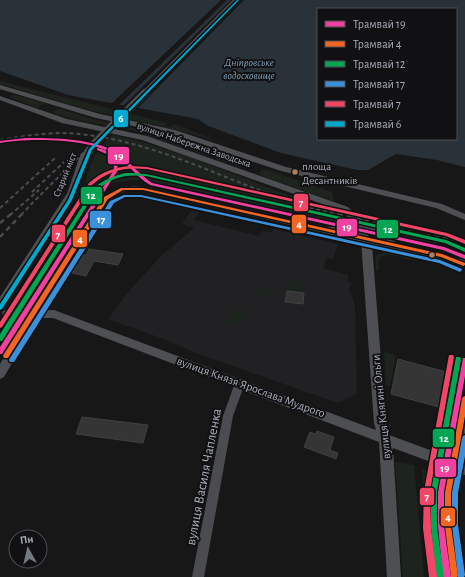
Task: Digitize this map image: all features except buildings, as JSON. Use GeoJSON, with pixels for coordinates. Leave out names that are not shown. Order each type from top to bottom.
{"type":"FeatureCollection","features":[{"type":"Feature","properties":{"kind":"main road","name":"Старий міст"},"geometry":{"type":"LineString","coordinates":[[3,309],[72,192],[83,159],[94,144],[237,0]]}},
{"type":"Feature","properties":{"kind":"main road","name":"вулиця Набережна Заводська"},"geometry":{"type":"LineString","coordinates":[[0,87],[99,116],[184,136],[284,169],[337,183],[439,206],[465,217]]}},
{"type":"Feature","properties":{"kind":"main road"},"geometry":{"type":"LineString","coordinates":[[0,98],[10,94],[22,93]]}},
{"type":"Feature","properties":{"kind":"main road","name":"вулиця Набережна Заводська"},"geometry":{"type":"LineString","coordinates":[[0,98],[65,121],[144,138],[345,209],[353,217]]}},
{"type":"Feature","properties":{"kind":"main road"},"geometry":{"type":"LineString","coordinates":[[40,113],[55,103]]}},
{"type":"Feature","properties":{"kind":"main road"},"geometry":{"type":"LineString","coordinates":[[260,180],[251,172],[256,167],[266,166],[284,169]]}},
{"type":"Feature","properties":{"kind":"main road"},"geometry":{"type":"LineString","coordinates":[[326,230],[345,227],[352,221],[353,217],[370,226],[397,246],[465,263]]}},
{"type":"Feature","properties":{"kind":"main road","name":"вулиця Княгині Ольги"},"geometry":{"type":"LineString","coordinates":[[353,217],[366,239],[380,423],[387,448],[394,577]]}},
{"type":"Feature","properties":{"kind":"main road"},"geometry":{"type":"LineString","coordinates":[[447,258],[465,257]]}},
{"type":"Feature","properties":{"kind":"main road"},"geometry":{"type":"LineString","coordinates":[[0,374],[35,314]]}},
{"type":"Feature","properties":{"kind":"main road","name":"вулиця Князя Ярослава Мудрого"},"geometry":{"type":"LineString","coordinates":[[35,314],[54,314],[384,437],[460,467]]}},
{"type":"Feature","properties":{"kind":"main road"},"geometry":{"type":"LineString","coordinates":[[457,577],[450,504],[460,467],[465,407]]}},
{"type":"Feature","properties":{"kind":"street"},"geometry":{"type":"LineString","coordinates":[[3,309],[35,314],[104,202],[116,191],[125,188],[144,189],[397,246]]}},
{"type":"Feature","properties":{"kind":"street","name":"вулиця Василя Чапленка"},"geometry":{"type":"LineString","coordinates":[[198,577],[228,416],[240,384]]}},
{"type":"Feature","properties":{"kind":"shaded area"},"geometry":{"type":"Polygon","coordinates":[[[0,81],[167,123],[164,126],[171,127],[175,124],[224,144],[186,132],[93,111],[0,84],[0,81]]]}},
{"type":"Feature","properties":{"kind":"shaded area"},"geometry":{"type":"Polygon","coordinates":[[[11,95],[44,103],[37,108],[10,97],[11,95]]]}},
{"type":"Feature","properties":{"kind":"shaded area"},"geometry":{"type":"Polygon","coordinates":[[[60,109],[96,120],[181,139],[202,146],[208,156],[132,130],[73,119],[53,113],[54,110],[60,109]]]}},
{"type":"Feature","properties":{"kind":"shaded area"},"geometry":{"type":"Polygon","coordinates":[[[113,135],[142,142],[198,160],[280,192],[336,211],[342,214],[346,220],[342,225],[139,180],[114,183],[100,188],[34,293],[28,300],[14,306],[76,205],[94,157],[113,135]]]}},
{"type":"Feature","properties":{"kind":"shaded area"},"geometry":{"type":"Polygon","coordinates":[[[212,149],[245,162],[248,165],[241,168],[216,159],[212,149]]]}},
{"type":"Feature","properties":{"kind":"shaded area"},"geometry":{"type":"Polygon","coordinates":[[[261,170],[268,170],[332,192],[334,201],[262,176],[259,174],[261,170]]]}},
{"type":"Feature","properties":{"kind":"shaded area"},"geometry":{"type":"Polygon","coordinates":[[[191,211],[199,212],[194,220],[259,236],[262,231],[271,232],[273,229],[338,244],[333,259],[327,258],[323,268],[349,275],[347,281],[351,282],[349,290],[355,304],[357,394],[338,403],[196,353],[166,340],[108,319],[129,291],[161,256],[194,228],[182,224],[191,211]]]}},
{"type":"Feature","properties":{"kind":"shaded area"},"geometry":{"type":"Polygon","coordinates":[[[373,220],[409,227],[410,225],[435,228],[436,234],[375,222],[373,220]]]}},
{"type":"Feature","properties":{"kind":"shaded area"},"geometry":{"type":"Polygon","coordinates":[[[403,230],[436,240],[436,245],[401,238],[403,230]]]}},
{"type":"Feature","properties":{"kind":"shaded area"},"geometry":{"type":"Polygon","coordinates":[[[390,252],[417,258],[417,260],[393,255],[383,256],[379,258],[379,269],[376,271],[376,256],[381,253],[390,252]]]}},
{"type":"Feature","properties":{"kind":"shaded area"},"geometry":{"type":"Polygon","coordinates":[[[288,279],[305,281],[304,293],[287,291],[288,279]]]}},
{"type":"Feature","properties":{"kind":"shaded area"},"geometry":{"type":"Polygon","coordinates":[[[257,286],[276,290],[273,299],[253,294],[257,286]]]}},
{"type":"Feature","properties":{"kind":"shaded area"},"geometry":{"type":"Polygon","coordinates":[[[234,307],[246,310],[239,326],[226,323],[234,307]]]}},
{"type":"Feature","properties":{"kind":"shaded area"},"geometry":{"type":"Polygon","coordinates":[[[384,352],[396,355],[390,386],[386,385],[384,352]]]}},
{"type":"Feature","properties":{"kind":"shaded area"},"geometry":{"type":"Polygon","coordinates":[[[395,462],[414,465],[424,577],[403,577],[395,462]]]}},
{"type":"Feature","properties":{"kind":"shaded area"},"geometry":{"type":"Polygon","coordinates":[[[422,469],[436,475],[434,497],[438,577],[432,577],[422,469]]]}},
{"type":"Feature","properties":{"kind":"water","name":"Дніпровське водосховище"},"geometry":{"type":"Polygon","coordinates":[[[0,0],[465,0],[465,167],[437,160],[396,154],[368,170],[357,170],[281,153],[206,125],[198,119],[68,95],[0,71],[0,0]]]}},
{"type":"Feature","properties":{"kind":"pier"},"geometry":{"type":"Polygon","coordinates":[[[221,0],[227,0],[118,106],[110,105],[221,0]]]}},
{"type":"Feature","properties":{"kind":"pier"},"geometry":{"type":"Polygon","coordinates":[[[231,0],[244,0],[137,109],[123,106],[231,0]]]}},
{"type":"Feature","properties":{"kind":"railway"},"geometry":{"type":"LineString","coordinates":[[145,93],[237,0]]}},
{"type":"Feature","properties":{"kind":"railway"},"geometry":{"type":"LineString","coordinates":[[100,137],[145,93]]}},
{"type":"Feature","properties":{"kind":"railway"},"geometry":{"type":"LineString","coordinates":[[0,140],[39,134],[59,133],[100,137]]}},
{"type":"Feature","properties":{"kind":"railway"},"geometry":{"type":"LineString","coordinates":[[21,215],[100,137]]}},
{"type":"Feature","properties":{"kind":"railway"},"geometry":{"type":"LineString","coordinates":[[100,137],[132,144],[158,152],[260,191],[314,209],[342,215]]}},
{"type":"Feature","properties":{"kind":"railway"},"geometry":{"type":"LineString","coordinates":[[0,208],[55,158]]}},
{"type":"Feature","properties":{"kind":"railway"},"geometry":{"type":"LineString","coordinates":[[32,192],[64,162]]}},
{"type":"Feature","properties":{"kind":"railway"},"geometry":{"type":"LineString","coordinates":[[10,215],[39,190]]}},
{"type":"Feature","properties":{"kind":"railway"},"geometry":{"type":"LineString","coordinates":[[0,223],[11,214]]}},
{"type":"Feature","properties":{"kind":"railway"},"geometry":{"type":"LineString","coordinates":[[0,237],[22,214]]}},
{"type":"Feature","properties":{"kind":"railway"},"geometry":{"type":"LineString","coordinates":[[338,214],[423,235],[465,241]]}},
{"type":"Feature","properties":{"kind":"tram line","name":"6"},"geometry":{"type":"LineString","coordinates":[[0,308],[70,200],[90,150],[238,0]]}},
{"type":"Feature","properties":{"kind":"tram line","name":"19"},"geometry":{"type":"LineString","coordinates":[[0,142],[41,139],[90,144],[118,155],[141,177],[151,184],[444,249],[465,257]]}},
{"type":"Feature","properties":{"kind":"tram line","name":"19"},"geometry":{"type":"LineString","coordinates":[[0,352],[116,170],[115,158],[98,149]]}},
{"type":"Feature","properties":{"kind":"tram line","name":"7"},"geometry":{"type":"LineString","coordinates":[[0,326],[90,184],[102,175],[116,169],[131,167],[147,168],[447,235],[465,242]]}},
{"type":"Feature","properties":{"kind":"tram line","name":"12"},"geometry":{"type":"LineString","coordinates":[[0,339],[95,189],[107,180],[125,174],[146,175],[446,242],[465,250]]}},
{"type":"Feature","properties":{"kind":"tram line","name":"4"},"geometry":{"type":"LineString","coordinates":[[6,356],[106,198],[122,189],[143,189],[442,256],[463,264]]}},
{"type":"Feature","properties":{"kind":"tram line","name":"17"},"geometry":{"type":"LineString","coordinates":[[12,360],[112,202],[124,196],[141,196],[440,262],[460,270]]}},
{"type":"Feature","properties":{"kind":"tram line","name":"7"},"geometry":{"type":"LineString","coordinates":[[433,577],[427,528],[427,491],[451,357]]}},
{"type":"Feature","properties":{"kind":"tram line","name":"12"},"geometry":{"type":"LineString","coordinates":[[440,577],[434,527],[434,491],[458,359]]}},
{"type":"Feature","properties":{"kind":"tram line","name":"19"},"geometry":{"type":"LineString","coordinates":[[447,577],[441,526],[441,492],[465,360]]}},
{"type":"Feature","properties":{"kind":"tram line","name":"4"},"geometry":{"type":"LineString","coordinates":[[454,576],[448,526],[448,493],[465,399]]}},
{"type":"Feature","properties":{"kind":"tram line","name":"17"},"geometry":{"type":"LineString","coordinates":[[461,575],[455,525],[455,493],[465,438]]}},
{"type":"Feature","properties":{"kind":"place","name":"площа Десантників"},"geometry":{"type":"Point","coordinates":[295,172]}}]}
